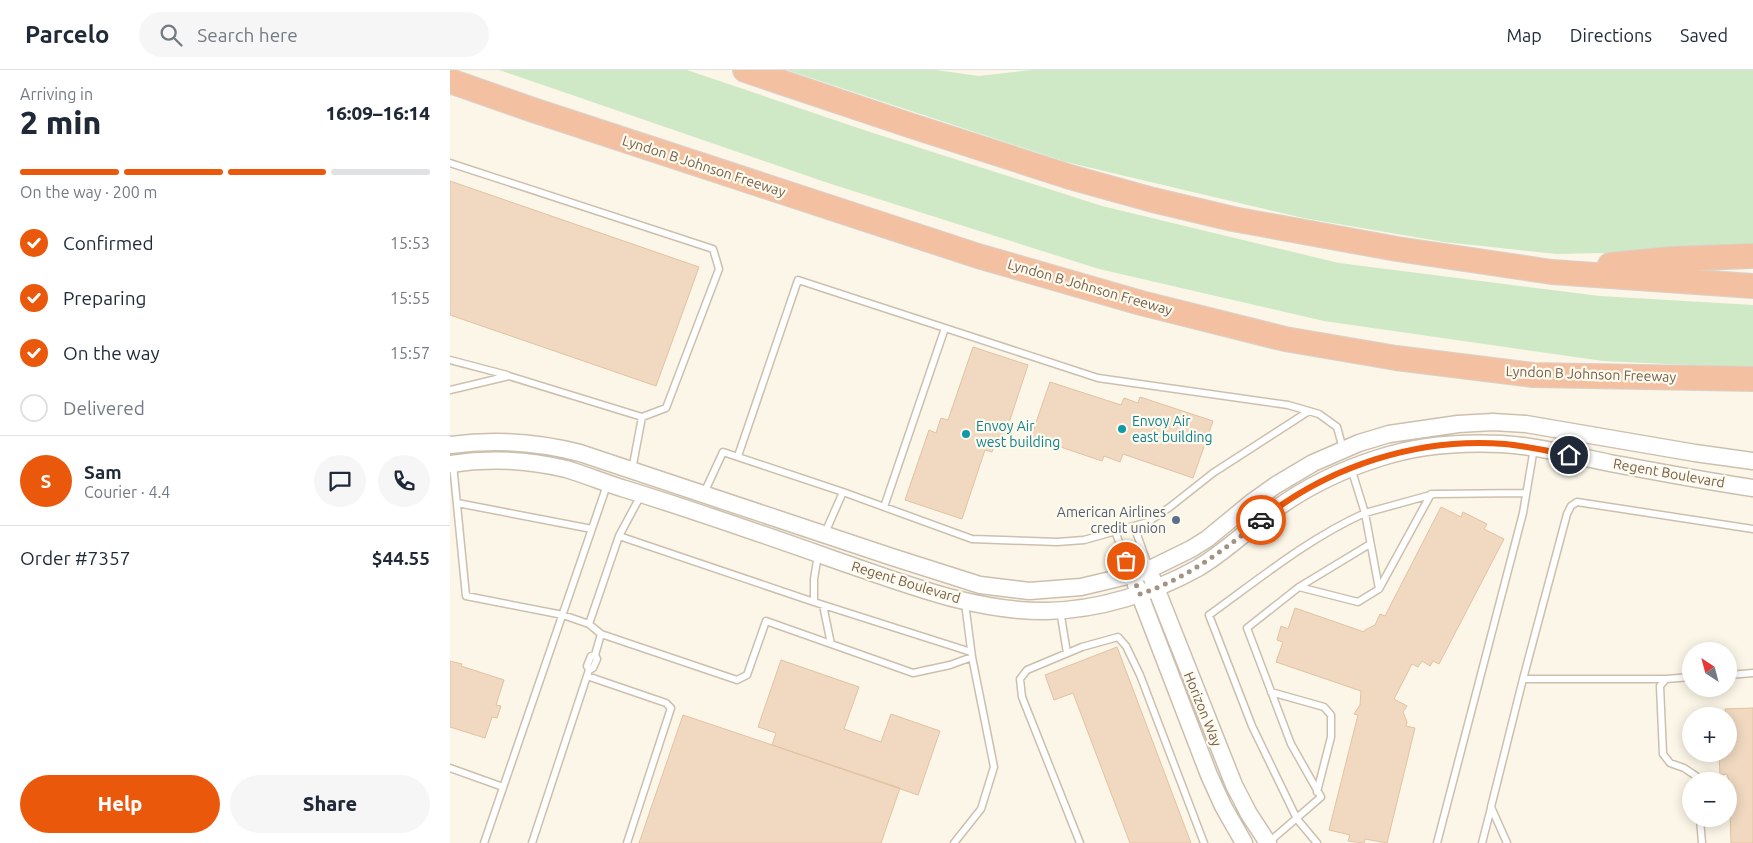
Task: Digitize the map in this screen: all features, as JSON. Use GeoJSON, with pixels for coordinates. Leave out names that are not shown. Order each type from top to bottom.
{"type":"FeatureCollection","features":[{"type":"Feature","properties":{"kind":"highway"},"geometry":{"type":"LineString","coordinates":[[745,70],[1070,177],[1233,219],[1397,249],[1552,272],[1753,286]]}},
{"type":"Feature","properties":{"kind":"highway","name":"Lyndon B Johnson Freeway"},"geometry":{"type":"LineString","coordinates":[[450,81],[978,256],[1141,302],[1285,338],[1396,358],[1533,375],[1753,379]]}},
{"type":"Feature","properties":{"kind":"highway"},"geometry":{"type":"LineString","coordinates":[[450,88],[533,110]]}},
{"type":"Feature","properties":{"kind":"highway"},"geometry":{"type":"LineString","coordinates":[[1552,272],[1672,258],[1753,256]]}},
{"type":"Feature","properties":{"kind":"highway"},"geometry":{"type":"LineString","coordinates":[[1726,378],[1753,387]]}},
{"type":"Feature","properties":{"kind":"street","name":"Regent Boulevard"},"geometry":{"type":"LineString","coordinates":[[450,444],[480,442],[552,446],[632,470],[980,585],[1029,591],[1082,587],[1132,576],[1149,570],[1191,550],[1276,485],[1312,464],[1344,449],[1389,434],[1436,426],[1493,422],[1526,424],[1753,461]]}},
{"type":"Feature","properties":{"kind":"street","name":"Regent Boulevard"},"geometry":{"type":"LineString","coordinates":[[452,463],[472,461],[528,463],[564,469],[933,594],[1003,608],[1047,611],[1090,606],[1147,591],[1199,567],[1220,553],[1266,516],[1298,495],[1351,468],[1383,456],[1438,445],[1504,444],[1534,448],[1683,477],[1753,488]]}},
{"type":"Feature","properties":{"kind":"street","name":"Horizon Way"},"geometry":{"type":"LineString","coordinates":[[1149,570],[1147,591],[1209,775],[1223,806],[1244,843]]}},
{"type":"Feature","properties":{"kind":"street","name":"Horizon Way"},"geometry":{"type":"LineString","coordinates":[[1132,576],[1147,591],[1234,785],[1249,814],[1268,843]]}},
{"type":"Feature","properties":{"kind":"lane"},"geometry":{"type":"LineString","coordinates":[[450,163],[714,249],[718,269],[666,408],[642,416],[450,360]]}},
{"type":"Feature","properties":{"kind":"lane"},"geometry":{"type":"LineString","coordinates":[[738,456],[798,280],[1098,378],[1288,405],[1309,411],[1318,414],[1337,427],[1344,449]]}},
{"type":"Feature","properties":{"kind":"lane"},"geometry":{"type":"LineString","coordinates":[[884,507],[945,328]]}},
{"type":"Feature","properties":{"kind":"lane"},"geometry":{"type":"LineString","coordinates":[[450,390],[509,376]]}},
{"type":"Feature","properties":{"kind":"lane"},"geometry":{"type":"LineString","coordinates":[[704,494],[723,452],[843,492],[972,539],[1057,542],[1084,540],[1148,522],[1213,473],[1309,411]]}},
{"type":"Feature","properties":{"kind":"lane"},"geometry":{"type":"LineString","coordinates":[[632,470],[642,416]]}},
{"type":"Feature","properties":{"kind":"lane"},"geometry":{"type":"LineString","coordinates":[[1437,843],[1523,512],[1534,448]]}},
{"type":"Feature","properties":{"kind":"lane"},"geometry":{"type":"LineString","coordinates":[[452,463],[466,596],[562,615],[589,624],[601,634],[737,680],[747,675],[766,621],[913,673],[950,665],[971,654]]}},
{"type":"Feature","properties":{"kind":"lane"},"geometry":{"type":"LineString","coordinates":[[1351,468],[1365,513],[1379,589]]}},
{"type":"Feature","properties":{"kind":"lane"},"geometry":{"type":"LineString","coordinates":[[484,843],[608,483]]}},
{"type":"Feature","properties":{"kind":"lane"},"geometry":{"type":"LineString","coordinates":[[824,534],[843,492]]}},
{"type":"Feature","properties":{"kind":"lane"},"geometry":{"type":"LineString","coordinates":[[1317,843],[1297,819],[1252,726],[1209,615],[1340,524],[1365,513],[1431,494],[1526,493]]}},
{"type":"Feature","properties":{"kind":"lane"},"geometry":{"type":"LineString","coordinates":[[589,624],[619,536],[642,494]]}},
{"type":"Feature","properties":{"kind":"lane"},"geometry":{"type":"LineString","coordinates":[[1299,587],[1358,602],[1379,589],[1431,494]]}},
{"type":"Feature","properties":{"kind":"lane"},"geometry":{"type":"LineString","coordinates":[[1482,843],[1523,679],[1567,514],[1571,506],[1577,502],[1753,529]]}},
{"type":"Feature","properties":{"kind":"lane"},"geometry":{"type":"LineString","coordinates":[[457,503],[592,529]]}},
{"type":"Feature","properties":{"kind":"lane"},"geometry":{"type":"LineString","coordinates":[[1134,526],[1149,570]]}},
{"type":"Feature","properties":{"kind":"lane"},"geometry":{"type":"LineString","coordinates":[[1115,531],[1132,576]]}},
{"type":"Feature","properties":{"kind":"lane"},"geometry":{"type":"LineString","coordinates":[[619,536],[971,654]]}},
{"type":"Feature","properties":{"kind":"lane"},"geometry":{"type":"LineString","coordinates":[[1268,843],[1320,797],[1291,744],[1247,628],[1299,587],[1370,544]]}},
{"type":"Feature","properties":{"kind":"lane"},"geometry":{"type":"LineString","coordinates":[[814,602],[814,579],[818,554]]}},
{"type":"Feature","properties":{"kind":"lane"},"geometry":{"type":"LineString","coordinates":[[954,843],[981,809],[994,767],[971,654],[964,601]]}},
{"type":"Feature","properties":{"kind":"lane"},"geometry":{"type":"LineString","coordinates":[[823,605],[831,644]]}},
{"type":"Feature","properties":{"kind":"lane"},"geometry":{"type":"LineString","coordinates":[[1060,610],[1067,653]]}},
{"type":"Feature","properties":{"kind":"lane"},"geometry":{"type":"LineString","coordinates":[[532,843],[588,673],[587,666],[591,656],[595,655],[601,634]]}},
{"type":"Feature","properties":{"kind":"lane"},"geometry":{"type":"LineString","coordinates":[[1080,843],[1022,696],[1020,679],[1027,670],[1067,653],[1118,637],[1126,646],[1140,675],[1204,843]]}},
{"type":"Feature","properties":{"kind":"lane"},"geometry":{"type":"LineString","coordinates":[[588,673],[666,703],[671,708],[627,843]]}},
{"type":"Feature","properties":{"kind":"lane"},"geometry":{"type":"LineString","coordinates":[[1738,674],[1753,673]]}},
{"type":"Feature","properties":{"kind":"lane"},"geometry":{"type":"LineString","coordinates":[[1523,679],[1682,678]]}},
{"type":"Feature","properties":{"kind":"lane"},"geometry":{"type":"LineString","coordinates":[[1666,679],[1660,686],[1663,754],[1670,763],[1690,772]]}},
{"type":"Feature","properties":{"kind":"lane"},"geometry":{"type":"LineString","coordinates":[[1271,692],[1324,707],[1331,715],[1331,737],[1317,792]]}},
{"type":"Feature","properties":{"kind":"lane"},"geometry":{"type":"LineString","coordinates":[[450,768],[504,787]]}},
{"type":"Feature","properties":{"kind":"lane"},"geometry":{"type":"LineString","coordinates":[[1491,807],[1507,843]]}},
{"type":"Feature","properties":{"kind":"lane"},"geometry":{"type":"LineString","coordinates":[[1701,827],[1702,843]]}},
{"type":"Feature","properties":{"kind":"green space"},"geometry":{"type":"Polygon","coordinates":[[[499,70],[687,70],[867,131],[1102,206],[1339,263],[1600,296],[1753,305],[1753,368],[1603,361],[1324,321],[1099,269],[828,183],[499,70]]]}},
{"type":"Feature","properties":{"kind":"green space"},"geometry":{"type":"Polygon","coordinates":[[[787,70],[936,70],[979,76],[1032,70],[1753,70],[1753,250],[1556,254],[1444,242],[1303,218],[1066,162],[787,70]]]}},
{"type":"Feature","properties":{"kind":"building"},"geometry":{"type":"Polygon","coordinates":[[[450,181],[699,267],[656,386],[450,315],[450,181]]]}},
{"type":"Feature","properties":{"kind":"building","name":"Envoy Air west building"},"geometry":{"type":"Polygon","coordinates":[[[973,347],[1028,365],[1004,438],[998,436],[992,452],[985,450],[962,519],[905,500],[929,430],[936,433],[941,418],[948,420],[973,347]]]}},
{"type":"Feature","properties":{"kind":"building","name":"Envoy Air east building"},"geometry":{"type":"Polygon","coordinates":[[[1050,382],[1121,405],[1124,398],[1138,403],[1140,397],[1213,421],[1193,478],[1123,454],[1120,462],[1104,456],[1102,461],[1031,437],[1050,382]]]}},
{"type":"Feature","properties":{"kind":"building"},"geometry":{"type":"Polygon","coordinates":[[[1441,507],[1461,517],[1463,512],[1487,524],[1484,529],[1504,539],[1439,664],[1433,661],[1430,666],[1422,661],[1418,667],[1412,664],[1394,699],[1407,706],[1403,712],[1407,722],[1406,726],[1415,728],[1387,843],[1365,839],[1364,843],[1348,841],[1350,835],[1329,830],[1358,715],[1354,714],[1360,705],[1361,691],[1276,662],[1283,642],[1277,640],[1281,626],[1288,629],[1295,608],[1364,632],[1375,625],[1380,614],[1385,616],[1441,507]]]}},
{"type":"Feature","properties":{"kind":"building"},"geometry":{"type":"Polygon","coordinates":[[[1117,647],[1191,843],[1130,843],[1073,693],[1054,700],[1045,675],[1117,647]]]}},
{"type":"Feature","properties":{"kind":"building"},"geometry":{"type":"Polygon","coordinates":[[[781,660],[859,687],[844,729],[881,742],[891,714],[940,731],[918,795],[772,745],[776,733],[758,727],[781,660]]]}},
{"type":"Feature","properties":{"kind":"building"},"geometry":{"type":"Polygon","coordinates":[[[450,661],[504,680],[496,705],[501,706],[497,718],[492,717],[485,738],[450,727],[450,661]]]}},
{"type":"Feature","properties":{"kind":"building"},"geometry":{"type":"Polygon","coordinates":[[[1753,708],[1753,843],[1731,843],[1730,827],[1737,827],[1737,772],[1720,772],[1719,762],[1737,762],[1737,709],[1753,708]]]}},
{"type":"Feature","properties":{"kind":"building"},"geometry":{"type":"Polygon","coordinates":[[[683,715],[900,788],[881,843],[639,843],[683,715]]]}},
{"type":"Feature","properties":{"kind":"way so far"},"geometry":{"type":"LineString","coordinates":[[1126,561],[1140,594],[1199,567],[1223,551],[1261,520]]}},
{"type":"Feature","properties":{"kind":"place","name":"Envoy Air east building"},"geometry":{"type":"Point","coordinates":[1122,429]}},
{"type":"Feature","properties":{"kind":"place","name":"Envoy Air west building"},"geometry":{"type":"Point","coordinates":[966,434]}},
{"type":"Feature","properties":{"kind":"place","name":"American Airlines credit union"},"geometry":{"type":"Point","coordinates":[1176,520]}},
{"type":"Feature","properties":{"kind":"route"},"geometry":{"type":"LineString","coordinates":[[1261,520],[1298,495],[1334,475],[1383,456],[1416,449],[1438,445],[1504,444],[1569,455]]}}]}
